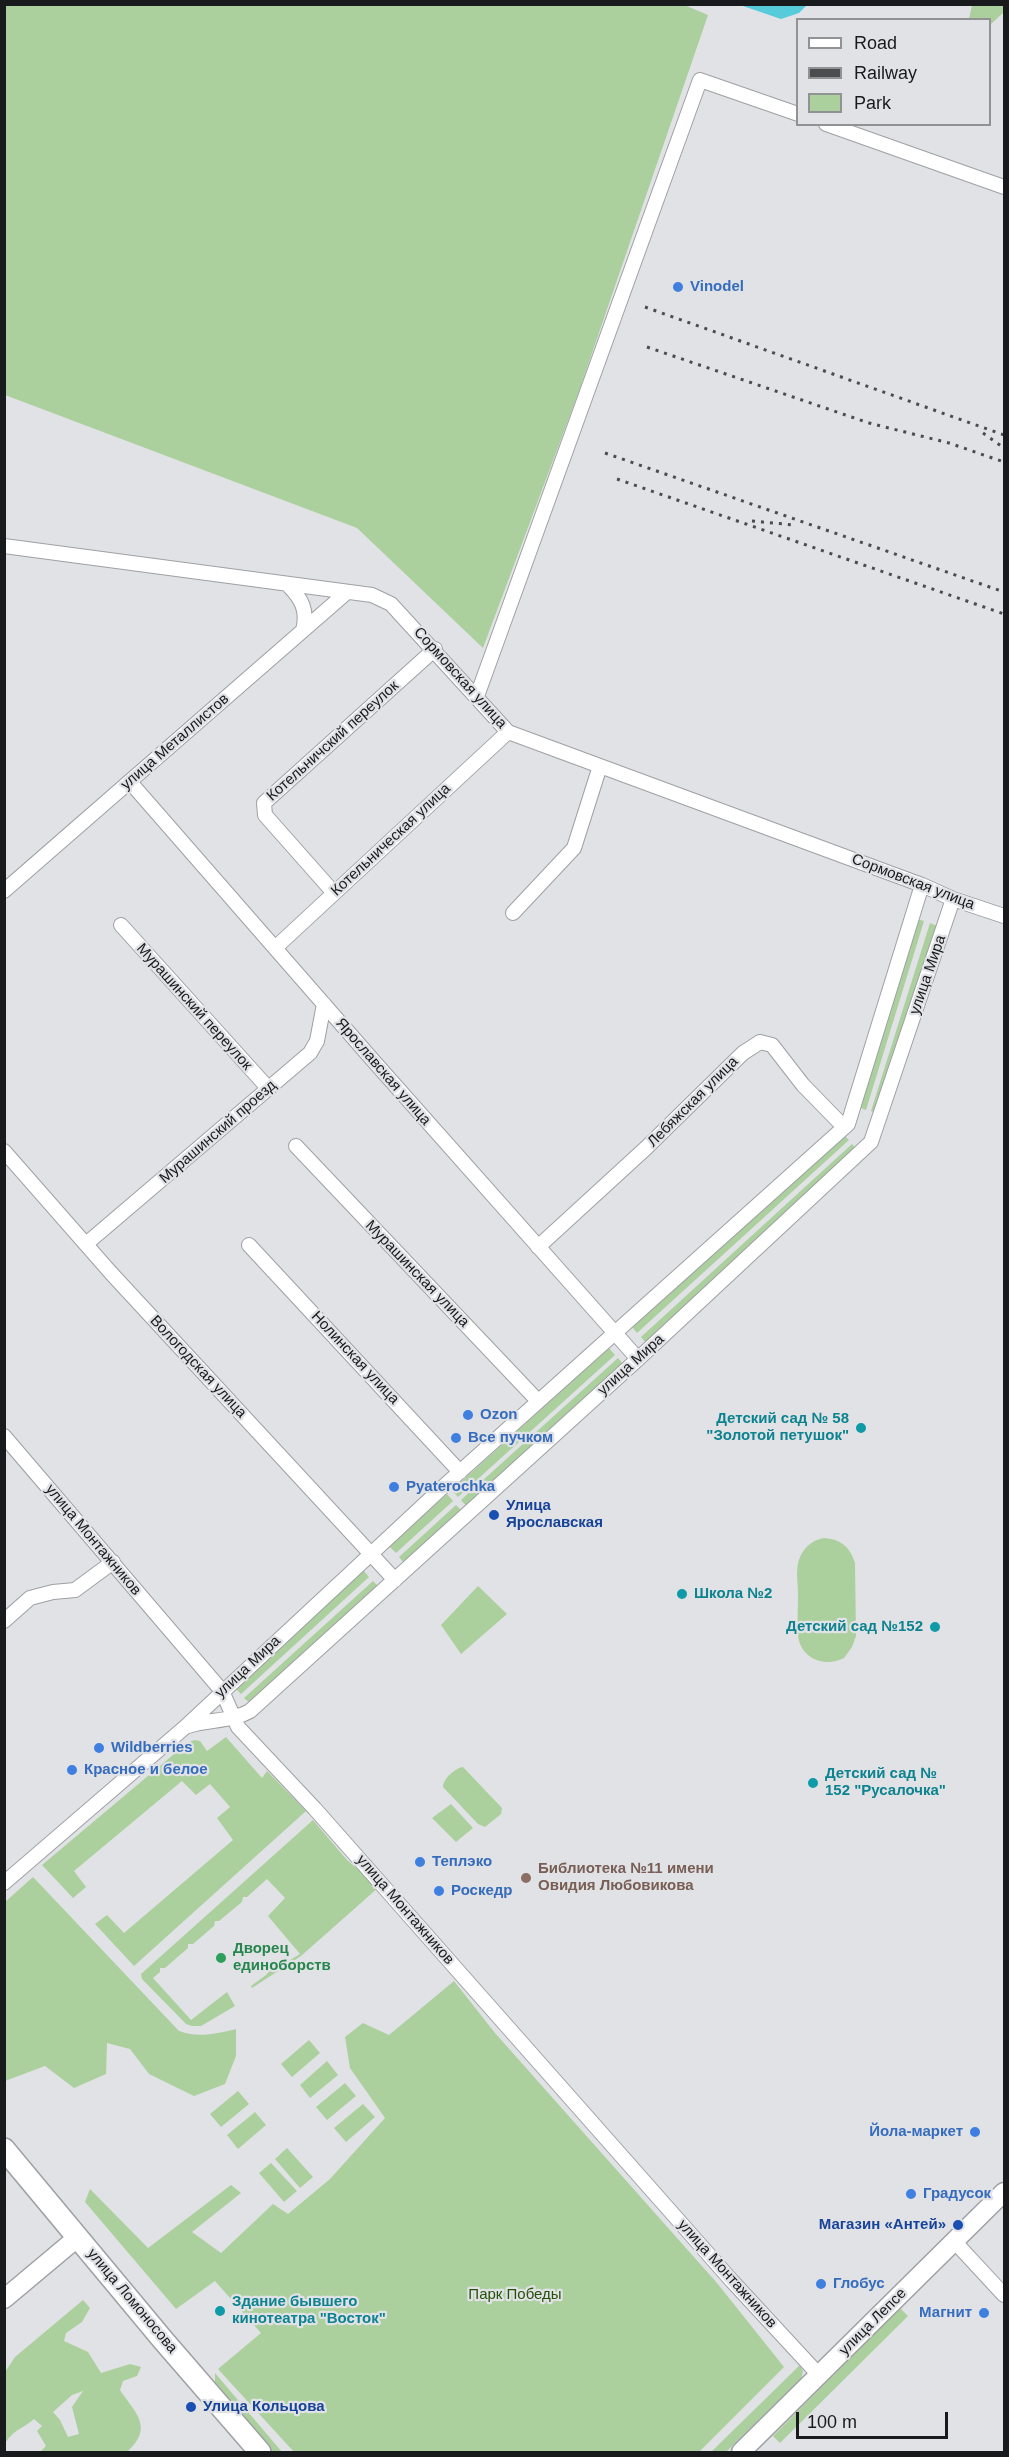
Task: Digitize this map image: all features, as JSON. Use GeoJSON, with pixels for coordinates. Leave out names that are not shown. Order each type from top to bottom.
{"type":"FeatureCollection","features":[{"type":"Feature","properties":{"kind":"highway","name":"улица Ломоносова"},"geometry":{"type":"LineString","coordinates":[[4,2149],[260,2452]]}},
{"type":"Feature","properties":{"kind":"main road","name":"улица Лепсе"},"geometry":{"type":"LineString","coordinates":[[741,2452],[1005,2192]]}},
{"type":"Feature","properties":{"kind":"main road"},"geometry":{"type":"LineString","coordinates":[[4,2299],[78,2237]]}},
{"type":"Feature","properties":{"kind":"street"},"geometry":{"type":"LineString","coordinates":[[477,696],[700,80],[796,113]]}},
{"type":"Feature","properties":{"kind":"street"},"geometry":{"type":"LineString","coordinates":[[832,126],[1005,187]]}},
{"type":"Feature","properties":{"kind":"street","name":"Сормовская улица"},"geometry":{"type":"LineString","coordinates":[[4,546],[372,595],[391,604],[435,649],[508,732],[922,885],[953,899],[1005,916]]}},
{"type":"Feature","properties":{"kind":"street"},"geometry":{"type":"LineString","coordinates":[[288,585],[303,604],[306,614],[303,630]]}},
{"type":"Feature","properties":{"kind":"street","name":"улица Металлистов"},"geometry":{"type":"LineString","coordinates":[[4,891],[346,592]]}},
{"type":"Feature","properties":{"kind":"street","name":"Котельничский переулок"},"geometry":{"type":"LineString","coordinates":[[334,893],[265,815],[264,803],[435,649]]}},
{"type":"Feature","properties":{"kind":"street","name":"Котельническая улица"},"geometry":{"type":"LineString","coordinates":[[275,948],[508,732]]}},
{"type":"Feature","properties":{"kind":"street"},"geometry":{"type":"LineString","coordinates":[[513,912],[574,848],[600,766]]}},
{"type":"Feature","properties":{"kind":"street","name":"Ярославская улица"},"geometry":{"type":"LineString","coordinates":[[130,782],[638,1359]]}},
{"type":"Feature","properties":{"kind":"street","name":"улица Мира"},"geometry":{"type":"LineString","coordinates":[[4,1883],[184,1728],[538,1401],[848,1124],[922,885]]}},
{"type":"Feature","properties":{"kind":"street","name":"улица Мира"},"geometry":{"type":"LineString","coordinates":[[184,1728],[208,1720],[233,1719],[250,1711],[638,1359],[871,1142],[953,899]]}},
{"type":"Feature","properties":{"kind":"street","name":"Мурашинский переулок"},"geometry":{"type":"LineString","coordinates":[[121,925],[268,1089]]}},
{"type":"Feature","properties":{"kind":"street","name":"Мурашинский проезд"},"geometry":{"type":"LineString","coordinates":[[86,1245],[310,1053],[317,1041],[324,1004]]}},
{"type":"Feature","properties":{"kind":"street","name":"Лебяжская улица"},"geometry":{"type":"LineString","coordinates":[[538,1247],[646,1148],[743,1053],[760,1042],[772,1045],[803,1085],[844,1127]]}},
{"type":"Feature","properties":{"kind":"street","name":"Мурашинская улица"},"geometry":{"type":"LineString","coordinates":[[296,1146],[538,1401]]}},
{"type":"Feature","properties":{"kind":"street","name":"Вологодская улица"},"geometry":{"type":"LineString","coordinates":[[4,1151],[86,1245],[394,1580]]}},
{"type":"Feature","properties":{"kind":"street","name":"Нолинская улица"},"geometry":{"type":"LineString","coordinates":[[249,1245],[460,1472]]}},
{"type":"Feature","properties":{"kind":"street","name":"улица Монтажников"},"geometry":{"type":"LineString","coordinates":[[4,1436],[222,1691],[238,1727],[387,1890],[732,2281],[819,2375]]}},
{"type":"Feature","properties":{"kind":"street"},"geometry":{"type":"LineString","coordinates":[[4,1622],[30,1598],[53,1592],[75,1590],[113,1562]]}},
{"type":"Feature","properties":{"kind":"street"},"geometry":{"type":"LineString","coordinates":[[954,2241],[1005,2295]]}},
{"type":"Feature","properties":{"kind":"green space"},"geometry":{"type":"Polygon","coordinates":[[[682,4],[708,15],[579,391],[483,648],[357,528],[5,395],[5,5],[682,4]]]}},
{"type":"Feature","properties":{"kind":"green space"},"geometry":{"type":"Polygon","coordinates":[[[972,5],[1004,5],[1004,12],[991,24],[991,18],[969,18],[972,5]]]}},
{"type":"Feature","properties":{"kind":"green space"},"geometry":{"type":"Polygon","coordinates":[[[917,919],[924,921],[866,1110],[858,1107],[917,919]]]}},
{"type":"Feature","properties":{"kind":"green space"},"geometry":{"type":"Polygon","coordinates":[[[930,923],[937,926],[878,1114],[871,1111],[930,923]]]}},
{"type":"Feature","properties":{"kind":"green space"},"geometry":{"type":"Polygon","coordinates":[[[844,1135],[849,1140],[637,1333],[632,1327],[844,1135]]]}},
{"type":"Feature","properties":{"kind":"green space"},"geometry":{"type":"Polygon","coordinates":[[[852,1144],[857,1149],[647,1344],[641,1337],[852,1144]]]}},
{"type":"Feature","properties":{"kind":"green space"},"geometry":{"type":"Polygon","coordinates":[[[609,1348],[615,1355],[458,1497],[452,1490],[609,1348]]]}},
{"type":"Feature","properties":{"kind":"green space"},"geometry":{"type":"Polygon","coordinates":[[[618,1358],[624,1365],[467,1507],[461,1500],[618,1358]]]}},
{"type":"Feature","properties":{"kind":"green space"},"geometry":{"type":"Polygon","coordinates":[[[447,1494],[453,1501],[396,1553],[389,1546],[447,1494]]]}},
{"type":"Feature","properties":{"kind":"green space"},"geometry":{"type":"Polygon","coordinates":[[[456,1505],[462,1511],[405,1564],[399,1557],[456,1505]]]}},
{"type":"Feature","properties":{"kind":"green space"},"geometry":{"type":"Polygon","coordinates":[[[824,1538],[844,1545],[855,1563],[856,1636],[844,1658],[829,1662],[809,1656],[800,1644],[798,1636],[798,1561],[807,1547],[816,1540],[824,1538]]]}},
{"type":"Feature","properties":{"kind":"green space"},"geometry":{"type":"Polygon","coordinates":[[[363,1570],[369,1577],[241,1694],[236,1689],[251,1676],[249,1673],[363,1570]]]}},
{"type":"Feature","properties":{"kind":"green space"},"geometry":{"type":"Polygon","coordinates":[[[373,1581],[379,1587],[251,1704],[244,1698],[373,1581]]]}},
{"type":"Feature","properties":{"kind":"green space"},"geometry":{"type":"Polygon","coordinates":[[[478,1586],[507,1614],[461,1654],[441,1625],[478,1586]]]}},
{"type":"Feature","properties":{"kind":"green space"},"geometry":{"type":"Polygon","coordinates":[[[226,1737],[262,1778],[267,1771],[306,1811],[134,1966],[95,1924],[107,1915],[124,1933],[233,1840],[217,1818],[230,1807],[210,1784],[196,1795],[182,1781],[74,1871],[86,1887],[73,1898],[42,1865],[186,1744],[194,1740],[200,1741],[207,1751],[226,1737]]]}},
{"type":"Feature","properties":{"kind":"green space"},"geometry":{"type":"Polygon","coordinates":[[[463,1767],[502,1808],[501,1814],[485,1827],[478,1824],[443,1787],[450,1774],[463,1767]]]}},
{"type":"Feature","properties":{"kind":"green space"},"geometry":{"type":"Polygon","coordinates":[[[451,1804],[473,1828],[456,1842],[432,1818],[451,1804]]]}},
{"type":"Feature","properties":{"kind":"green space"},"geometry":{"type":"Polygon","coordinates":[[[313,1820],[347,1860],[379,1887],[301,1956],[252,1988],[251,1986],[266,1975],[273,1966],[282,1965],[300,1954],[268,1916],[285,1898],[267,1879],[247,1897],[243,1897],[242,1902],[219,1921],[215,1921],[214,1926],[193,1944],[188,1944],[188,1948],[165,1968],[160,1968],[160,1972],[153,1978],[191,2020],[227,1992],[235,2006],[201,2026],[186,2024],[142,1979],[141,1974],[313,1820]]]}},
{"type":"Feature","properties":{"kind":"green space"},"geometry":{"type":"Polygon","coordinates":[[[33,1877],[179,2031],[200,2035],[236,2029],[236,2056],[225,2084],[194,2096],[149,2074],[130,2049],[107,2043],[106,2074],[74,2088],[45,2066],[5,2081],[5,1902],[33,1877]]]}},
{"type":"Feature","properties":{"kind":"green space","name":"Парк Победы"},"geometry":{"type":"Polygon","coordinates":[[[454,1981],[495,2033],[717,2283],[784,2367],[699,2452],[294,2452],[218,2369],[261,2333],[215,2281],[176,2309],[85,2202],[90,2189],[148,2248],[231,2185],[241,2193],[192,2232],[221,2253],[273,2204],[288,2214],[330,2179],[385,2118],[350,2068],[345,2037],[363,2023],[389,2035],[454,1981]]]}},
{"type":"Feature","properties":{"kind":"green space"},"geometry":{"type":"Polygon","coordinates":[[[309,2040],[320,2053],[292,2077],[281,2064],[309,2040]]]}},
{"type":"Feature","properties":{"kind":"green space"},"geometry":{"type":"Polygon","coordinates":[[[327,2061],[338,2075],[310,2098],[300,2085],[327,2061]]]}},
{"type":"Feature","properties":{"kind":"green space"},"geometry":{"type":"Polygon","coordinates":[[[345,2083],[356,2096],[327,2120],[316,2107],[345,2083]]]}},
{"type":"Feature","properties":{"kind":"green space"},"geometry":{"type":"Polygon","coordinates":[[[238,2091],[249,2104],[221,2127],[210,2114],[238,2091]]]}},
{"type":"Feature","properties":{"kind":"green space"},"geometry":{"type":"Polygon","coordinates":[[[363,2104],[375,2117],[346,2142],[334,2128],[363,2104]]]}},
{"type":"Feature","properties":{"kind":"green space"},"geometry":{"type":"Polygon","coordinates":[[[255,2112],[266,2125],[238,2149],[227,2135],[255,2112]]]}},
{"type":"Feature","properties":{"kind":"green space"},"geometry":{"type":"Polygon","coordinates":[[[287,2148],[313,2177],[300,2188],[275,2159],[287,2148]]]}},
{"type":"Feature","properties":{"kind":"green space"},"geometry":{"type":"Polygon","coordinates":[[[271,2163],[297,2191],[284,2202],[259,2173],[271,2163]]]}},
{"type":"Feature","properties":{"kind":"green space"},"geometry":{"type":"Polygon","coordinates":[[[83,2300],[90,2308],[82,2322],[66,2333],[64,2341],[88,2352],[101,2373],[130,2364],[141,2367],[137,2376],[123,2381],[120,2390],[140,2421],[140,2435],[135,2443],[127,2452],[40,2452],[46,2446],[37,2431],[42,2426],[34,2419],[5,2443],[5,2372],[15,2357],[83,2300]],[[83,2391],[72,2395],[53,2412],[60,2420],[68,2437],[79,2434],[72,2407],[83,2391]]]}},
{"type":"Feature","properties":{"kind":"green space"},"geometry":{"type":"Polygon","coordinates":[[[900,2308],[908,2316],[780,2443],[773,2436],[900,2308]]]}},
{"type":"Feature","properties":{"kind":"green space"},"geometry":{"type":"Polygon","coordinates":[[[800,2365],[803,2371],[801,2379],[726,2452],[711,2452],[800,2365]]]}},
{"type":"Feature","properties":{"kind":"green space"},"geometry":{"type":"Polygon","coordinates":[[[215,2373],[282,2452],[272,2452],[215,2387],[215,2373]]]}},
{"type":"Feature","properties":{"kind":"water"},"geometry":{"type":"Polygon","coordinates":[[[807,4],[799,13],[781,19],[740,5],[807,4]]]}},
{"type":"Feature","properties":{"kind":"railway"},"geometry":{"type":"LineString","coordinates":[[645,307],[1004,435]]}},
{"type":"Feature","properties":{"kind":"railway"},"geometry":{"type":"LineString","coordinates":[[647,347],[869,423],[949,443],[1004,462]]}},
{"type":"Feature","properties":{"kind":"railway"},"geometry":{"type":"LineString","coordinates":[[983,433],[1004,448]]}},
{"type":"Feature","properties":{"kind":"railway"},"geometry":{"type":"LineString","coordinates":[[605,453],[1004,592]]}},
{"type":"Feature","properties":{"kind":"railway"},"geometry":{"type":"LineString","coordinates":[[617,479],[1004,614]]}},
{"type":"Feature","properties":{"kind":"railway"},"geometry":{"type":"LineString","coordinates":[[752,521],[794,525]]}},
{"type":"Feature","properties":{"kind":"place","name":"Vinodel"},"geometry":{"type":"Point","coordinates":[678,287]}},
{"type":"Feature","properties":{"kind":"place","name":"Ozon"},"geometry":{"type":"Point","coordinates":[468,1415]}},
{"type":"Feature","properties":{"kind":"place","name":"Детский сад № 58 \"Золотой петушок\""},"geometry":{"type":"Point","coordinates":[861,1428]}},
{"type":"Feature","properties":{"kind":"place","name":"Все пучком"},"geometry":{"type":"Point","coordinates":[456,1438]}},
{"type":"Feature","properties":{"kind":"place","name":"Pyaterochka"},"geometry":{"type":"Point","coordinates":[394,1487]}},
{"type":"Feature","properties":{"kind":"place","name":"Улица Ярославская"},"geometry":{"type":"Point","coordinates":[494,1515]}},
{"type":"Feature","properties":{"kind":"place","name":"Школа №2"},"geometry":{"type":"Point","coordinates":[682,1594]}},
{"type":"Feature","properties":{"kind":"place","name":"Детский сад №152"},"geometry":{"type":"Point","coordinates":[935,1627]}},
{"type":"Feature","properties":{"kind":"place","name":"Wildberries"},"geometry":{"type":"Point","coordinates":[99,1748]}},
{"type":"Feature","properties":{"kind":"place","name":"Красное и белое"},"geometry":{"type":"Point","coordinates":[72,1770]}},
{"type":"Feature","properties":{"kind":"place","name":"Детский сад № 152 \"Русалочка\""},"geometry":{"type":"Point","coordinates":[813,1783]}},
{"type":"Feature","properties":{"kind":"place","name":"Теплэко"},"geometry":{"type":"Point","coordinates":[420,1862]}},
{"type":"Feature","properties":{"kind":"place","name":"Библиотека №11 имени Овидия Любовикова"},"geometry":{"type":"Point","coordinates":[526,1878]}},
{"type":"Feature","properties":{"kind":"place","name":"Роскедр"},"geometry":{"type":"Point","coordinates":[439,1891]}},
{"type":"Feature","properties":{"kind":"place","name":"Дворец единоборств"},"geometry":{"type":"Point","coordinates":[221,1958]}},
{"type":"Feature","properties":{"kind":"place","name":"Йола-маркет"},"geometry":{"type":"Point","coordinates":[975,2132]}},
{"type":"Feature","properties":{"kind":"place","name":"Градусок"},"geometry":{"type":"Point","coordinates":[911,2194]}},
{"type":"Feature","properties":{"kind":"place","name":"Магазин «Антей»"},"geometry":{"type":"Point","coordinates":[958,2225]}},
{"type":"Feature","properties":{"kind":"place","name":"Глобус"},"geometry":{"type":"Point","coordinates":[821,2284]}},
{"type":"Feature","properties":{"kind":"place","name":"Здание бывшего кинотеатра \"Восток\""},"geometry":{"type":"Point","coordinates":[220,2311]}},
{"type":"Feature","properties":{"kind":"place","name":"Магнит"},"geometry":{"type":"Point","coordinates":[984,2313]}},
{"type":"Feature","properties":{"kind":"place","name":"Улица Кольцова"},"geometry":{"type":"Point","coordinates":[191,2407]}}]}
